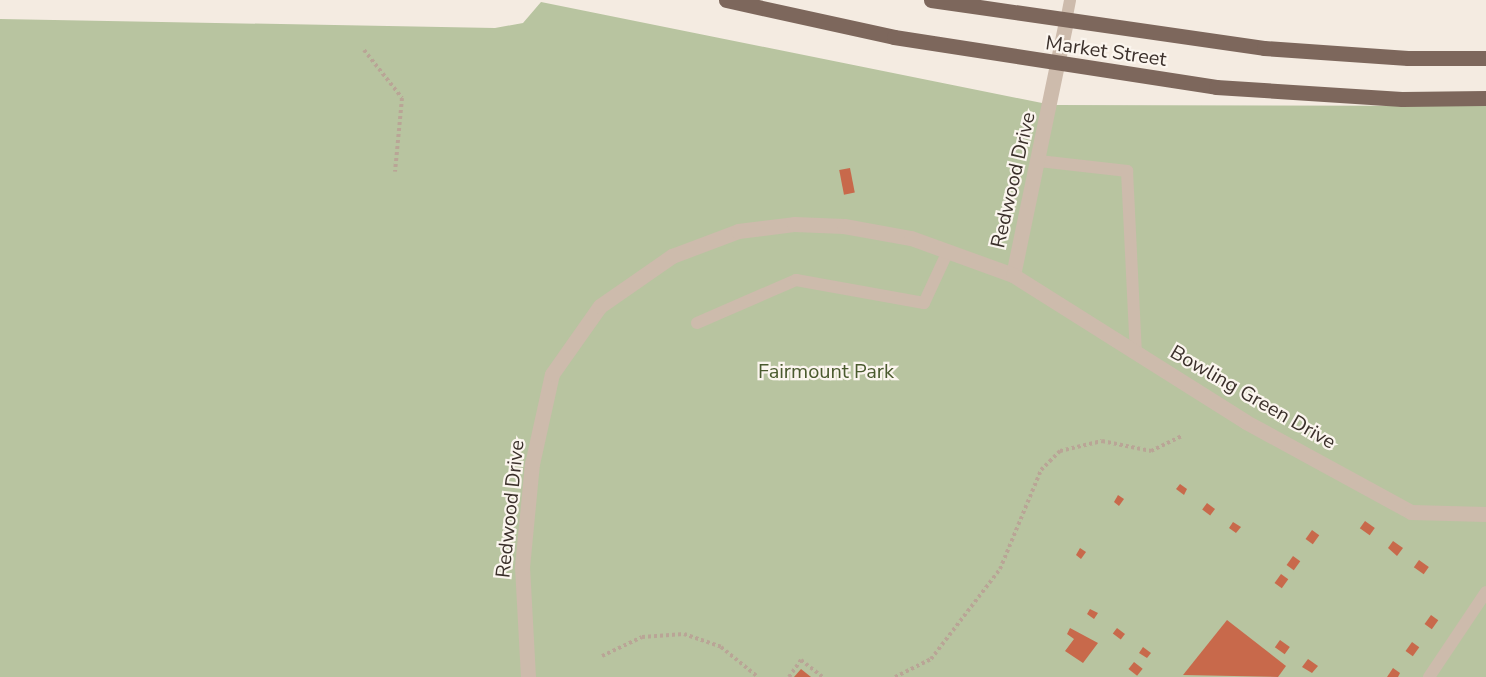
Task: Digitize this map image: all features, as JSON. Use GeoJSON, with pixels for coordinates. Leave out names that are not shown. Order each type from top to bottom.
{"type":"FeatureCollection","features":[{"type":"Feature","properties":{"kind":"main road","name":"Market Street"},"geometry":{"type":"LineString","coordinates":[[726,0],[894,37],[1060,65],[1253,91],[1402,99],[1486,98]]}},
{"type":"Feature","properties":{"kind":"main road","name":"Market Street"},"geometry":{"type":"LineString","coordinates":[[931,0],[1264,48],[1408,58],[1486,58]]}},
{"type":"Feature","properties":{"kind":"street","name":"Redwood Drive"},"geometry":{"type":"LineString","coordinates":[[528,677],[522,567],[532,464],[552,374],[600,306],[672,256],[738,231],[794,224],[844,226],[911,238],[1013,274],[1060,65],[1066,21]]}},
{"type":"Feature","properties":{"kind":"street","name":"Bowling Green Drive"},"geometry":{"type":"LineString","coordinates":[[1013,274],[1246,422],[1411,512],[1486,514]]}},
{"type":"Feature","properties":{"kind":"lane"},"geometry":{"type":"LineString","coordinates":[[1066,21],[1070,0]]}},
{"type":"Feature","properties":{"kind":"lane"},"geometry":{"type":"LineString","coordinates":[[1039,161],[1127,171],[1136,352]]}},
{"type":"Feature","properties":{"kind":"lane"},"geometry":{"type":"LineString","coordinates":[[697,323],[796,280],[924,303],[948,251]]}},
{"type":"Feature","properties":{"kind":"lane"},"geometry":{"type":"LineString","coordinates":[[1429,677],[1486,592]]}},
{"type":"Feature","properties":{"kind":"path"},"geometry":{"type":"LineString","coordinates":[[364,50],[402,98],[395,172]]}},
{"type":"Feature","properties":{"kind":"path"},"geometry":{"type":"LineString","coordinates":[[895,677],[931,659],[1000,569],[1041,470],[1060,451],[1102,441],[1151,451],[1182,436]]}},
{"type":"Feature","properties":{"kind":"path"},"geometry":{"type":"LineString","coordinates":[[602,656],[642,637],[684,634],[721,647],[758,677]]}},
{"type":"Feature","properties":{"kind":"path"},"geometry":{"type":"LineString","coordinates":[[789,677],[801,660],[823,677]]}},
{"type":"Feature","properties":{"kind":"green space","name":"Fairmount Park"},"geometry":{"type":"Polygon","coordinates":[[[541,2],[1052,105],[1486,106],[1486,677],[0,677],[0,19],[495,28],[523,23],[541,2]]]}},
{"type":"Feature","properties":{"kind":"building"},"geometry":{"type":"Polygon","coordinates":[[[850,168],[855,193],[844,195],[839,170],[850,168]]]}},
{"type":"Feature","properties":{"kind":"building"},"geometry":{"type":"Polygon","coordinates":[[[1180,484],[1187,489],[1184,495],[1176,489],[1180,484]]]}},
{"type":"Feature","properties":{"kind":"building"},"geometry":{"type":"Polygon","coordinates":[[[1118,495],[1124,499],[1119,506],[1114,502],[1118,495]]]}},
{"type":"Feature","properties":{"kind":"building"},"geometry":{"type":"Polygon","coordinates":[[[1207,503],[1215,509],[1210,515],[1202,509],[1207,503]]]}},
{"type":"Feature","properties":{"kind":"building"},"geometry":{"type":"Polygon","coordinates":[[[1365,521],[1375,528],[1370,535],[1360,528],[1365,521]]]}},
{"type":"Feature","properties":{"kind":"building"},"geometry":{"type":"Polygon","coordinates":[[[1233,522],[1241,527],[1236,533],[1229,528],[1233,522]]]}},
{"type":"Feature","properties":{"kind":"building"},"geometry":{"type":"Polygon","coordinates":[[[1312,530],[1319,535],[1313,544],[1306,539],[1312,530]]]}},
{"type":"Feature","properties":{"kind":"building"},"geometry":{"type":"Polygon","coordinates":[[[1393,541],[1403,548],[1397,556],[1388,548],[1393,541]]]}},
{"type":"Feature","properties":{"kind":"building"},"geometry":{"type":"Polygon","coordinates":[[[1080,548],[1086,552],[1081,559],[1076,555],[1080,548]]]}},
{"type":"Feature","properties":{"kind":"building"},"geometry":{"type":"Polygon","coordinates":[[[1293,556],[1300,561],[1294,570],[1287,565],[1293,556]]]}},
{"type":"Feature","properties":{"kind":"building"},"geometry":{"type":"Polygon","coordinates":[[[1419,560],[1429,567],[1424,574],[1414,567],[1419,560]]]}},
{"type":"Feature","properties":{"kind":"building"},"geometry":{"type":"Polygon","coordinates":[[[1281,574],[1288,579],[1282,588],[1275,583],[1281,574]]]}},
{"type":"Feature","properties":{"kind":"building"},"geometry":{"type":"Polygon","coordinates":[[[1090,609],[1098,613],[1094,619],[1087,614],[1090,609]]]}},
{"type":"Feature","properties":{"kind":"building"},"geometry":{"type":"Polygon","coordinates":[[[1431,615],[1438,620],[1432,629],[1425,624],[1431,615]]]}},
{"type":"Feature","properties":{"kind":"building"},"geometry":{"type":"Polygon","coordinates":[[[1227,620],[1286,666],[1278,677],[1183,675],[1227,620]]]}},
{"type":"Feature","properties":{"kind":"building"},"geometry":{"type":"Polygon","coordinates":[[[1070,628],[1098,643],[1083,663],[1065,651],[1074,639],[1067,634],[1070,628]]]}},
{"type":"Feature","properties":{"kind":"building"},"geometry":{"type":"Polygon","coordinates":[[[1117,628],[1125,634],[1121,640],[1113,634],[1117,628]]]}},
{"type":"Feature","properties":{"kind":"building"},"geometry":{"type":"Polygon","coordinates":[[[1280,640],[1290,647],[1285,654],[1275,647],[1280,640]]]}},
{"type":"Feature","properties":{"kind":"building"},"geometry":{"type":"Polygon","coordinates":[[[1412,642],[1419,647],[1413,656],[1406,651],[1412,642]]]}},
{"type":"Feature","properties":{"kind":"building"},"geometry":{"type":"Polygon","coordinates":[[[1143,647],[1151,653],[1147,658],[1139,653],[1143,647]]]}},
{"type":"Feature","properties":{"kind":"building"},"geometry":{"type":"Polygon","coordinates":[[[1308,659],[1318,666],[1312,673],[1302,667],[1308,659]]]}},
{"type":"Feature","properties":{"kind":"building"},"geometry":{"type":"Polygon","coordinates":[[[1134,662],[1143,669],[1137,676],[1128,669],[1134,662]]]}},
{"type":"Feature","properties":{"kind":"building"},"geometry":{"type":"Polygon","coordinates":[[[1393,668],[1400,673],[1398,677],[1387,677],[1393,668]]]}},
{"type":"Feature","properties":{"kind":"building"},"geometry":{"type":"Polygon","coordinates":[[[801,669],[811,677],[794,677],[801,669]]]}}]}
